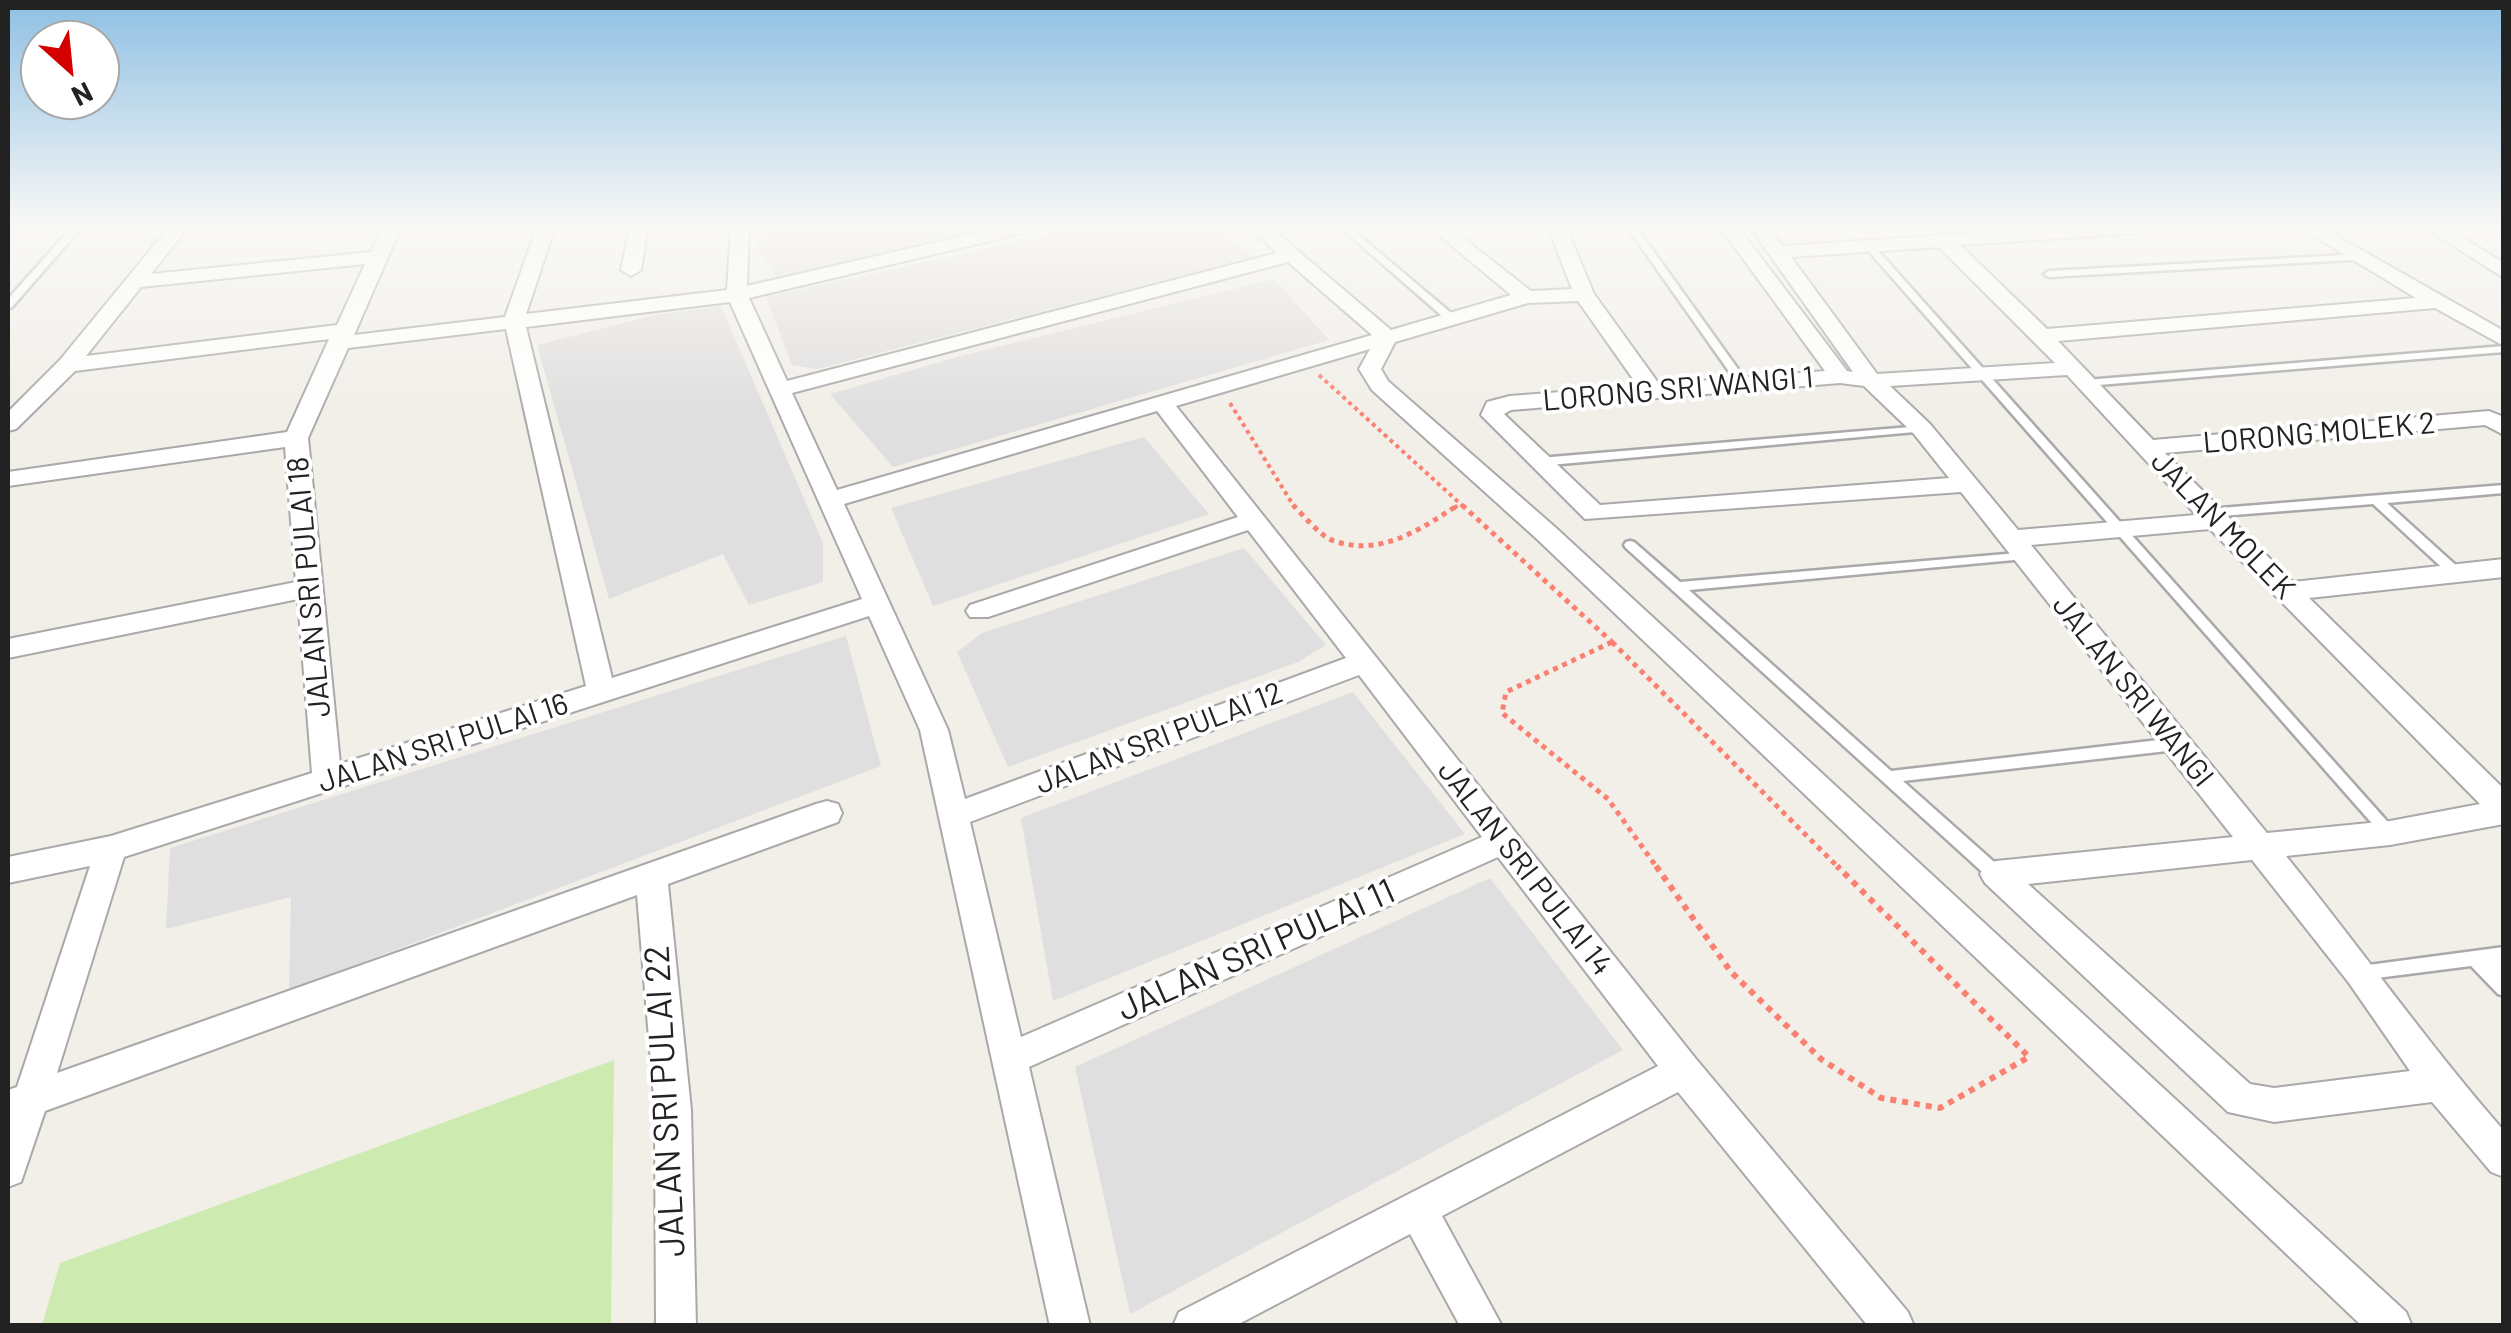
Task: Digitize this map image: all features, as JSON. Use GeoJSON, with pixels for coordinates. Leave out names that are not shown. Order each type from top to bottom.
{"type":"FeatureCollection","features":[{"type":"Feature","properties":{"kind":"street"},"geometry":{"type":"LineString","coordinates":[[8,424],[68,365],[129,289]]}},
{"type":"Feature","properties":{"kind":"street","name":"JALAN SRI PULAI 18"},"geometry":{"type":"LineString","coordinates":[[327,780],[296,438],[362,289]]}},
{"type":"Feature","properties":{"kind":"street"},"geometry":{"type":"LineString","coordinates":[[524,289],[514,320],[601,692]]}},
{"type":"Feature","properties":{"kind":"street"},"geometry":{"type":"LineString","coordinates":[[738,289],[934,730],[1070,1326]]}},
{"type":"Feature","properties":{"kind":"street"},"geometry":{"type":"LineString","coordinates":[[68,365],[514,320],[762,289]]}},
{"type":"Feature","properties":{"kind":"street"},"geometry":{"type":"LineString","coordinates":[[780,389],[1163,289]]}},
{"type":"Feature","properties":{"kind":"street"},"geometry":{"type":"LineString","coordinates":[[1329,289],[1386,337]]}},
{"type":"Feature","properties":{"kind":"street"},"geometry":{"type":"LineString","coordinates":[[1516,289],[1526,297]]}},
{"type":"Feature","properties":{"kind":"street"},"geometry":{"type":"LineString","coordinates":[[1582,289],[1653,392]]}},
{"type":"Feature","properties":{"kind":"street"},"geometry":{"type":"LineString","coordinates":[[1776,289],[1840,376]]}},
{"type":"Feature","properties":{"kind":"street","name":"JALAN SRI WANGI"},"geometry":{"type":"LineString","coordinates":[[1807,289],[1871,381],[1922,429],[2019,547],[2361,972],[2440,1084],[2504,1159]]}},
{"type":"Feature","properties":{"kind":"street","name":"JALAN MOLEK"},"geometry":{"type":"LineString","coordinates":[[1994,289],[2212,517],[2504,811]]}},
{"type":"Feature","properties":{"kind":"street"},"geometry":{"type":"LineString","coordinates":[[2417,289],[2504,340]]}},
{"type":"Feature","properties":{"kind":"street"},"geometry":{"type":"LineString","coordinates":[[830,500],[1526,297],[1584,295]]}},
{"type":"Feature","properties":{"kind":"street"},"geometry":{"type":"LineString","coordinates":[[2042,336],[2438,302]]}},
{"type":"Feature","properties":{"kind":"street"},"geometry":{"type":"LineString","coordinates":[[1386,337],[1370,369],[1380,385],[1562,547],[2392,1326]]}},
{"type":"Feature","properties":{"kind":"street","name":"LORONG SRI WANGI 1"},"geometry":{"type":"LineString","coordinates":[[1539,462],[1492,416],[1495,406],[1840,376],[1871,381],[1982,375],[2079,376]]}},
{"type":"Feature","properties":{"kind":"street","name":"JALAN SRI PULAI 14"},"geometry":{"type":"LineString","coordinates":[[1163,404],[1683,1071],[1894,1326]]}},
{"type":"Feature","properties":{"kind":"street","name":"LORONG MOLEK 2"},"geometry":{"type":"LineString","coordinates":[[2149,447],[2499,421]]}},
{"type":"Feature","properties":{"kind":"street"},"geometry":{"type":"LineString","coordinates":[[8,479],[296,438]]}},
{"type":"Feature","properties":{"kind":"street"},"geometry":{"type":"LineString","coordinates":[[1539,462],[1594,513],[1967,484]]}},
{"type":"Feature","properties":{"kind":"street"},"geometry":{"type":"LineString","coordinates":[[2019,547],[2212,517]]}},
{"type":"Feature","properties":{"kind":"street"},"geometry":{"type":"LineString","coordinates":[[979,611],[1254,520]]}},
{"type":"Feature","properties":{"kind":"street"},"geometry":{"type":"LineString","coordinates":[[2286,592],[2504,568]]}},
{"type":"Feature","properties":{"kind":"street"},"geometry":{"type":"LineString","coordinates":[[8,648],[310,588]]}},
{"type":"Feature","properties":{"kind":"street","name":"JALAN SRI PULAI 16"},"geometry":{"type":"LineString","coordinates":[[8,870],[111,850],[876,604]]}},
{"type":"Feature","properties":{"kind":"street","name":"JALAN SRI PULAI 12"},"geometry":{"type":"LineString","coordinates":[[954,815],[1364,662]]}},
{"type":"Feature","properties":{"kind":"street","name":"JALAN MOLEK"},"geometry":{"type":"LineString","coordinates":[[1996,874],[2390,834],[2504,811]]}},
{"type":"Feature","properties":{"kind":"street"},"geometry":{"type":"LineString","coordinates":[[18,1104],[827,813]]}},
{"type":"Feature","properties":{"kind":"street","name":"JALAN SRI PULAI 11"},"geometry":{"type":"LineString","coordinates":[[1009,1058],[1504,841]]}},
{"type":"Feature","properties":{"kind":"street"},"geometry":{"type":"LineString","coordinates":[[8,1168],[18,1104],[111,850]]}},
{"type":"Feature","properties":{"kind":"street"},"geometry":{"type":"LineString","coordinates":[[1996,874],[2242,1100],[2274,1105],[2440,1084]]}},
{"type":"Feature","properties":{"kind":"street","name":"JALAN SRI PULAI 22"},"geometry":{"type":"LineString","coordinates":[[650,876],[674,1110],[676,1326]]}},
{"type":"Feature","properties":{"kind":"street"},"geometry":{"type":"LineString","coordinates":[[1193,1326],[1683,1071]]}},
{"type":"Feature","properties":{"kind":"street"},"geometry":{"type":"LineString","coordinates":[[1417,1209],[1482,1326]]}},
{"type":"Feature","properties":{"kind":"lane"},"geometry":{"type":"LineString","coordinates":[[1417,289],[1453,320]]}},
{"type":"Feature","properties":{"kind":"lane"},"geometry":{"type":"LineString","coordinates":[[1676,289],[1744,386]]}},
{"type":"Feature","properties":{"kind":"lane"},"geometry":{"type":"LineString","coordinates":[[1907,289],[2390,834]]}},
{"type":"Feature","properties":{"kind":"lane"},"geometry":{"type":"LineString","coordinates":[[2079,376],[2504,348]]}},
{"type":"Feature","properties":{"kind":"lane"},"geometry":{"type":"LineString","coordinates":[[1539,462],[1922,429]]}},
{"type":"Feature","properties":{"kind":"lane"},"geometry":{"type":"LineString","coordinates":[[2212,517],[2504,489]]}},
{"type":"Feature","properties":{"kind":"lane"},"geometry":{"type":"LineString","coordinates":[[2376,500],[2455,572]]}},
{"type":"Feature","properties":{"kind":"lane"},"geometry":{"type":"LineString","coordinates":[[1630,545],[1996,874]]}},
{"type":"Feature","properties":{"kind":"lane"},"geometry":{"type":"LineString","coordinates":[[1678,587],[2019,547]]}},
{"type":"Feature","properties":{"kind":"lane"},"geometry":{"type":"LineString","coordinates":[[1890,777],[2177,744]]}},
{"type":"Feature","properties":{"kind":"lane"},"geometry":{"type":"LineString","coordinates":[[2361,972],[2504,954]]}},
{"type":"Feature","properties":{"kind":"lane"},"geometry":{"type":"LineString","coordinates":[[2475,958],[2504,970]]}},
{"type":"Feature","properties":{"kind":"lane"},"geometry":{"type":"LineString","coordinates":[[2475,958],[2504,989]]}},
{"type":"Feature","properties":{"kind":"path"},"geometry":{"type":"LineString","coordinates":[[1305,363],[1612,642],[2029,1057],[1940,1108],[1881,1098],[1821,1059],[1731,972],[1608,799],[1502,713],[1506,692],[1612,642]]}},
{"type":"Feature","properties":{"kind":"path"},"geometry":{"type":"LineString","coordinates":[[1220,388],[1294,506],[1332,542],[1375,546],[1406,538],[1460,504]]}},
{"type":"Feature","properties":{"kind":"shaded area"},"geometry":{"type":"Polygon","coordinates":[[[801,289],[1128,289],[817,369],[792,365],[766,297],[801,289]]]}},
{"type":"Feature","properties":{"kind":"shaded area"},"geometry":{"type":"Polygon","coordinates":[[[1232,289],[1283,289],[1329,340],[893,467],[830,394],[964,355],[1232,289]]]}},
{"type":"Feature","properties":{"kind":"shaded area"},"geometry":{"type":"Polygon","coordinates":[[[721,306],[823,543],[823,582],[749,605],[723,554],[609,599],[537,345],[654,315],[721,306]]]}},
{"type":"Feature","properties":{"kind":"shaded area"},"geometry":{"type":"Polygon","coordinates":[[[1144,437],[1209,514],[933,606],[891,508],[1144,437]]]}},
{"type":"Feature","properties":{"kind":"shaded area"},"geometry":{"type":"Polygon","coordinates":[[[1244,548],[1326,645],[1298,662],[1008,767],[957,652],[982,633],[1244,548]]]}},
{"type":"Feature","properties":{"kind":"shaded area"},"geometry":{"type":"Polygon","coordinates":[[[846,636],[881,766],[289,990],[291,897],[166,929],[170,848],[846,636]]]}},
{"type":"Feature","properties":{"kind":"shaded area"},"geometry":{"type":"Polygon","coordinates":[[[1353,692],[1465,834],[1053,1001],[1021,818],[1353,692]]]}},
{"type":"Feature","properties":{"kind":"shaded area"},"geometry":{"type":"Polygon","coordinates":[[[1490,878],[1623,1050],[1130,1314],[1075,1067],[1490,878]]]}},
{"type":"Feature","properties":{"kind":"green space"},"geometry":{"type":"Polygon","coordinates":[[[614,1060],[611,1325],[42,1325],[60,1263],[614,1060]]]}}]}
